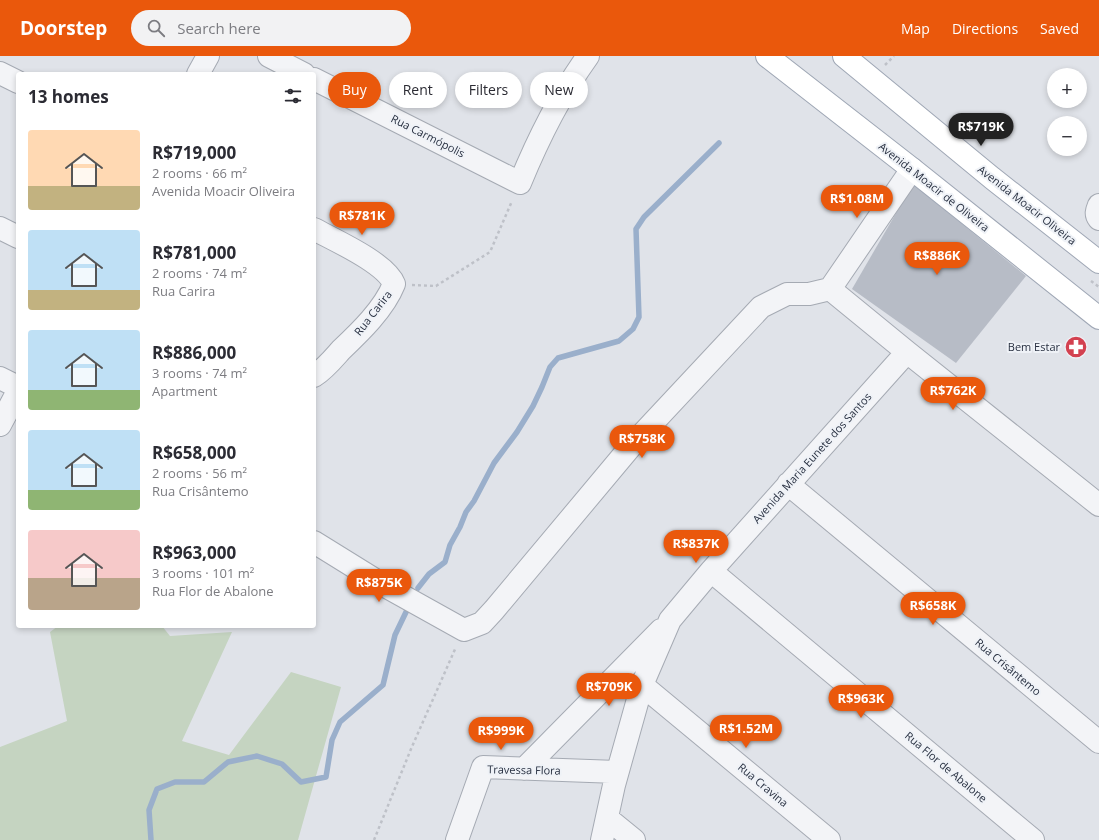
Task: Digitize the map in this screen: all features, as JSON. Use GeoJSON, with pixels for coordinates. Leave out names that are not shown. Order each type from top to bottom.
{"type":"FeatureCollection","features":[{"type":"Feature","properties":{"kind":"main road","name":"Avenida Moacir de Oliveira"},"geometry":{"type":"LineString","coordinates":[[767,56],[1099,318]]}},
{"type":"Feature","properties":{"kind":"main road","name":"Avenida Moacir Oliveira"},"geometry":{"type":"LineString","coordinates":[[844,56],[992,178],[1099,262]]}},
{"type":"Feature","properties":{"kind":"street"},"geometry":{"type":"LineString","coordinates":[[199,72],[208,56]]}},
{"type":"Feature","properties":{"kind":"street"},"geometry":{"type":"LineString","coordinates":[[269,56],[300,72]]}},
{"type":"Feature","properties":{"kind":"street"},"geometry":{"type":"LineString","coordinates":[[520,183],[527,165],[582,58]]}},
{"type":"Feature","properties":{"kind":"street"},"geometry":{"type":"LineString","coordinates":[[0,73],[16,81]]}},
{"type":"Feature","properties":{"kind":"street","name":"Rua Carmópolis"},"geometry":{"type":"LineString","coordinates":[[316,80],[520,183]]}},
{"type":"Feature","properties":{"kind":"street"},"geometry":{"type":"LineString","coordinates":[[316,543],[385,586],[464,630],[482,622],[494,610],[632,445],[761,307],[787,294],[809,294],[830,289],[912,169]]}},
{"type":"Feature","properties":{"kind":"street"},"geometry":{"type":"LineString","coordinates":[[1099,205],[1096,210],[1096,215],[1099,219]]}},
{"type":"Feature","properties":{"kind":"street"},"geometry":{"type":"LineString","coordinates":[[0,228],[16,236]]}},
{"type":"Feature","properties":{"kind":"street","name":"Rua Carira"},"geometry":{"type":"LineString","coordinates":[[316,230],[374,263],[388,275],[394,284],[385,300],[362,330],[316,374]]}},
{"type":"Feature","properties":{"kind":"street"},"geometry":{"type":"LineString","coordinates":[[830,289],[1099,505]]}},
{"type":"Feature","properties":{"kind":"street","name":"Avenida Maria Eunete dos Santos"},"geometry":{"type":"LineString","coordinates":[[524,769],[670,620],[711,571],[907,352]]}},
{"type":"Feature","properties":{"kind":"street"},"geometry":{"type":"LineString","coordinates":[[0,378],[16,385]]}},
{"type":"Feature","properties":{"kind":"street"},"geometry":{"type":"LineString","coordinates":[[0,425],[16,395]]}},
{"type":"Feature","properties":{"kind":"street","name":"Rua Crisântemo"},"geometry":{"type":"LineString","coordinates":[[788,484],[1099,742]]}},
{"type":"Feature","properties":{"kind":"street","name":"Rua Flor de Abalone"},"geometry":{"type":"LineString","coordinates":[[711,571],[1033,840]]}},
{"type":"Feature","properties":{"kind":"street","name":"Avenida Maria Eunete dos Santos"},"geometry":{"type":"LineString","coordinates":[[602,840],[617,772],[642,685],[670,620]]}},
{"type":"Feature","properties":{"kind":"street","name":"Rua Cravina"},"geometry":{"type":"LineString","coordinates":[[642,685],[829,840]]}},
{"type":"Feature","properties":{"kind":"street","name":"Travessa Flora"},"geometry":{"type":"LineString","coordinates":[[457,840],[483,767],[617,772]]}},
{"type":"Feature","properties":{"kind":"street"},"geometry":{"type":"LineString","coordinates":[[607,818],[634,840]]}},
{"type":"Feature","properties":{"kind":"path"},"geometry":{"type":"LineString","coordinates":[[394,284],[436,286],[490,252],[520,183]]}},
{"type":"Feature","properties":{"kind":"path"},"geometry":{"type":"LineString","coordinates":[[374,840],[411,749],[464,630]]}},
{"type":"Feature","properties":{"kind":"green space"},"geometry":{"type":"Polygon","coordinates":[[[55,628],[164,628],[170,636],[232,632],[182,741],[229,755],[291,672],[341,687],[298,840],[0,840],[0,747],[67,721],[50,632],[55,628]]]}},
{"type":"Feature","properties":{"kind":"building"},"geometry":{"type":"Polygon","coordinates":[[[913,184],[1026,276],[956,363],[852,289],[913,184]]]}},
{"type":"Feature","properties":{"kind":"waterway"},"geometry":{"type":"LineString","coordinates":[[418,588],[429,574],[445,562],[450,545],[466,512],[474,501],[494,463],[517,432],[533,406],[550,367],[558,358],[619,341],[633,329],[639,317],[636,229],[644,217],[719,143]]}},
{"type":"Feature","properties":{"kind":"waterway"},"geometry":{"type":"LineString","coordinates":[[151,840],[149,810],[157,789],[175,782],[204,782],[228,762],[257,756],[282,764],[301,782],[326,777],[332,740],[340,722],[383,685],[395,635],[407,610]]}},
{"type":"Feature","properties":{"kind":"place","name":"Bem Estar"},"geometry":{"type":"Point","coordinates":[1076,347]}}]}
